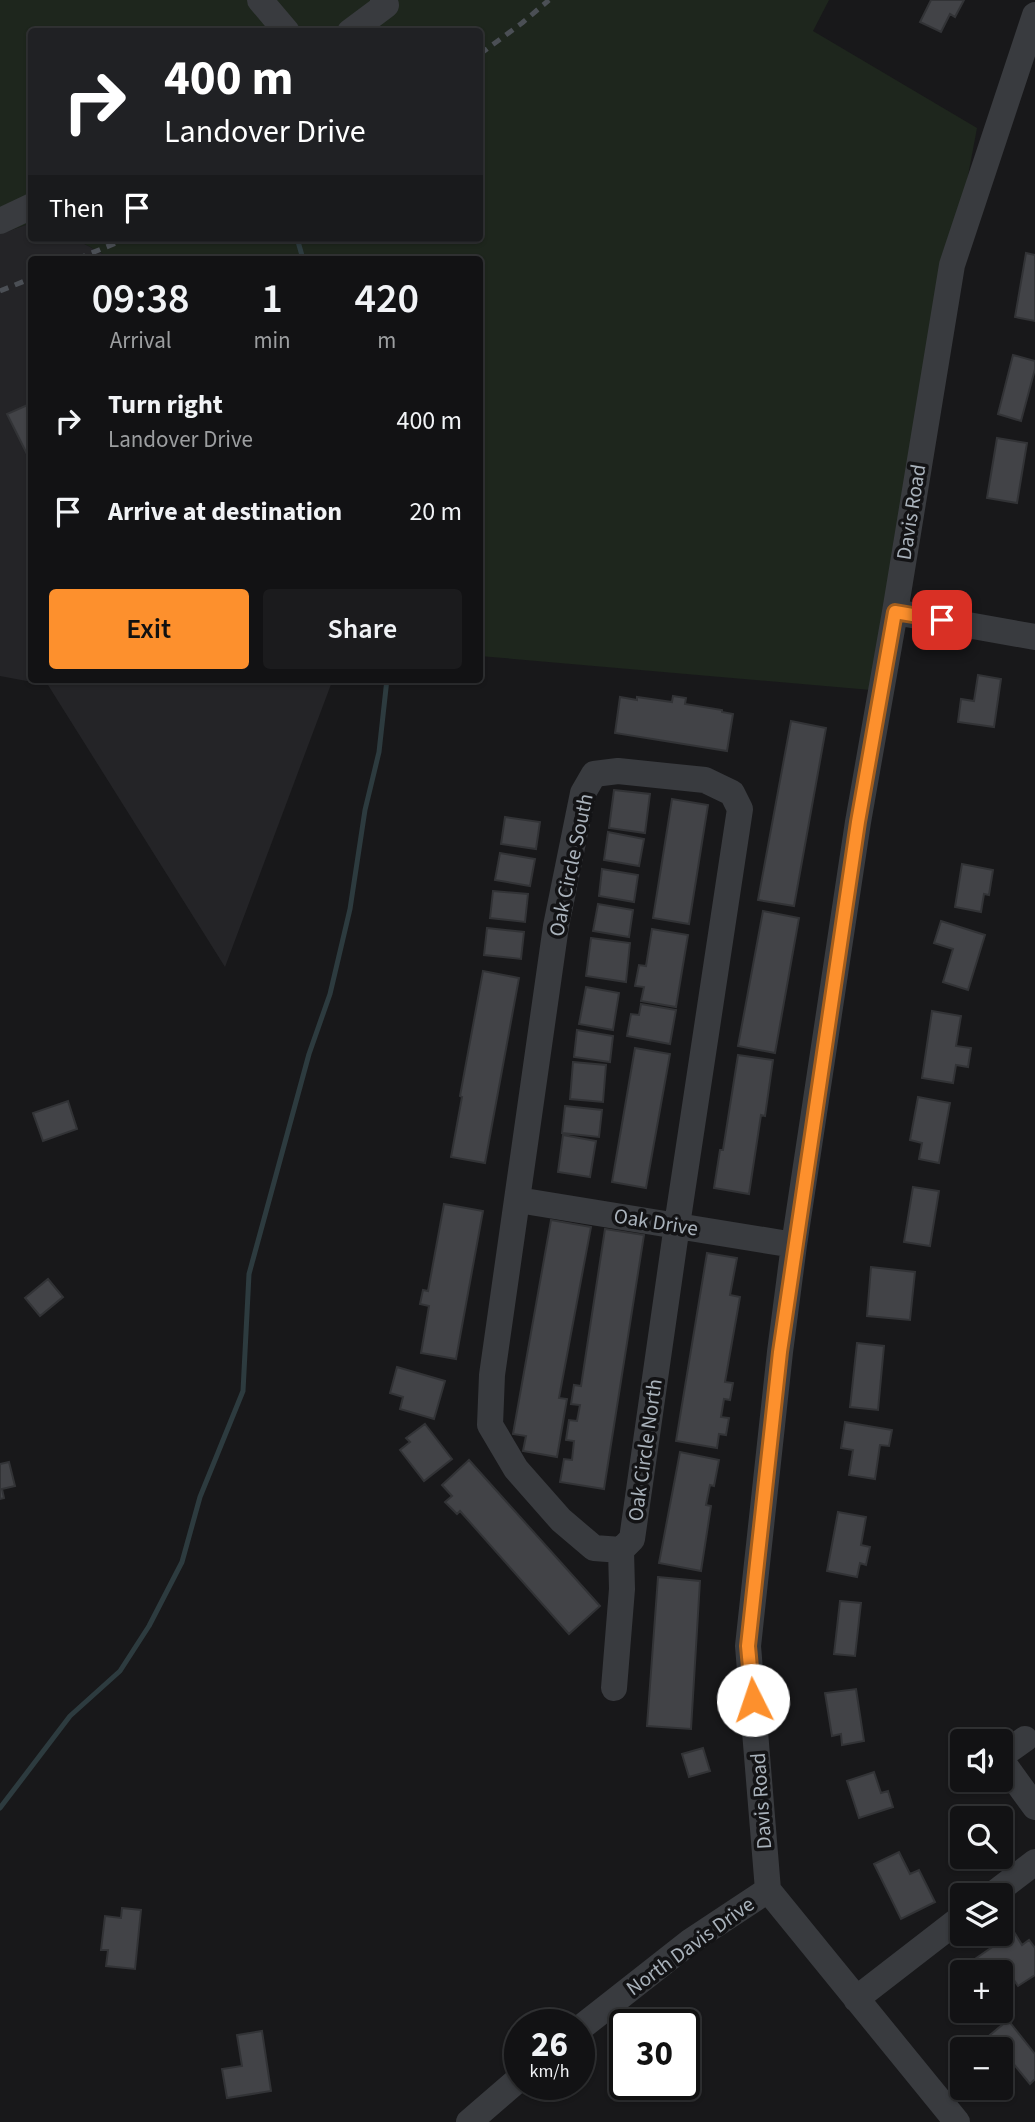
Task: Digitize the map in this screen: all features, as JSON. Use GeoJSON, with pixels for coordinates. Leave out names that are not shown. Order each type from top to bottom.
{"type":"FeatureCollection","features":[{"type":"Feature","properties":{"kind":"street"},"geometry":{"type":"LineString","coordinates":[[260,0],[284,28]]}},
{"type":"Feature","properties":{"kind":"street"},"geometry":{"type":"LineString","coordinates":[[354,28],[386,5],[383,0]]}},
{"type":"Feature","properties":{"kind":"street","name":"Davis Road"},"geometry":{"type":"LineString","coordinates":[[768,1890],[748,1646],[794,1245],[858,822],[951,265],[1033,24]]}},
{"type":"Feature","properties":{"kind":"street"},"geometry":{"type":"LineString","coordinates":[[0,221],[28,208]]}},
{"type":"Feature","properties":{"kind":"street"},"geometry":{"type":"LineString","coordinates":[[895,612],[1035,637]]}},
{"type":"Feature","properties":{"kind":"street","name":"Oak Circle South"},"geometry":{"type":"LineString","coordinates":[[518,1200],[556,926],[583,793],[594,774],[618,771],[705,780],[732,793],[740,809],[677,1225]]}},
{"type":"Feature","properties":{"kind":"street","name":"Oak Drive"},"geometry":{"type":"LineString","coordinates":[[518,1200],[794,1245]]}},
{"type":"Feature","properties":{"kind":"street","name":"Oak Circle North"},"geometry":{"type":"LineString","coordinates":[[518,1200],[492,1375],[490,1425],[516,1469],[561,1520],[594,1548],[621,1550],[632,1539],[677,1225]]}},
{"type":"Feature","properties":{"kind":"street"},"geometry":{"type":"LineString","coordinates":[[614,1688],[622,1589],[621,1550]]}},
{"type":"Feature","properties":{"kind":"street"},"geometry":{"type":"LineString","coordinates":[[1013,1748],[1025,1739]]}},
{"type":"Feature","properties":{"kind":"street"},"geometry":{"type":"LineString","coordinates":[[1013,1775],[1035,1807]]}},
{"type":"Feature","properties":{"kind":"street"},"geometry":{"type":"LineString","coordinates":[[1008,1883],[1035,1862]]}},
{"type":"Feature","properties":{"kind":"street"},"geometry":{"type":"LineString","coordinates":[[768,1890],[957,2122]]}},
{"type":"Feature","properties":{"kind":"street","name":"North Davis Drive"},"geometry":{"type":"LineString","coordinates":[[595,2016],[691,1941],[768,1890]]}},
{"type":"Feature","properties":{"kind":"street"},"geometry":{"type":"LineString","coordinates":[[856,1999],[950,1926]]}},
{"type":"Feature","properties":{"kind":"street"},"geometry":{"type":"LineString","coordinates":[[469,2122],[504,2092]]}},
{"type":"Feature","properties":{"kind":"shaded area"},"geometry":{"type":"Polygon","coordinates":[[[0,0],[829,0],[813,31],[977,128],[871,690],[483,656],[483,256],[107,256],[81,242],[483,242],[483,28],[28,28],[28,224],[0,234],[0,0]]]}},
{"type":"Feature","properties":{"kind":"shaded area"},"geometry":{"type":"Polygon","coordinates":[[[28,224],[28,242],[81,242],[107,256],[28,256],[28,681],[0,676],[0,234],[28,224]]]}},
{"type":"Feature","properties":{"kind":"shaded area"},"geometry":{"type":"Polygon","coordinates":[[[37,683],[332,683],[225,967],[48,685],[37,683]]]}},
{"type":"Feature","properties":{"kind":"building"},"geometry":{"type":"Polygon","coordinates":[[[931,0],[964,0],[955,17],[950,14],[941,32],[920,22],[931,0]]]}},
{"type":"Feature","properties":{"kind":"building"},"geometry":{"type":"Polygon","coordinates":[[[1026,253],[1035,255],[1035,321],[1015,317],[1026,253]]]}},
{"type":"Feature","properties":{"kind":"building"},"geometry":{"type":"Polygon","coordinates":[[[1013,355],[1035,361],[1021,421],[998,414],[1013,355]]]}},
{"type":"Feature","properties":{"kind":"building"},"geometry":{"type":"Polygon","coordinates":[[[28,405],[28,456],[7,414],[28,405]]]}},
{"type":"Feature","properties":{"kind":"building"},"geometry":{"type":"Polygon","coordinates":[[[997,438],[1027,443],[1017,503],[987,498],[997,438]]]}},
{"type":"Feature","properties":{"kind":"building"},"geometry":{"type":"Polygon","coordinates":[[[978,675],[1001,679],[994,727],[958,722],[961,699],[974,701],[978,675]]]}},
{"type":"Feature","properties":{"kind":"building"},"geometry":{"type":"Polygon","coordinates":[[[673,696],[686,698],[685,704],[733,714],[727,751],[615,733],[620,697],[672,702],[673,696]]]}},
{"type":"Feature","properties":{"kind":"building"},"geometry":{"type":"Polygon","coordinates":[[[791,721],[826,728],[794,906],[758,900],[791,721]]]}},
{"type":"Feature","properties":{"kind":"building"},"geometry":{"type":"Polygon","coordinates":[[[614,790],[650,794],[645,833],[609,828],[614,790]]]}},
{"type":"Feature","properties":{"kind":"building"},"geometry":{"type":"Polygon","coordinates":[[[672,799],[708,805],[689,924],[653,918],[672,799]]]}},
{"type":"Feature","properties":{"kind":"building"},"geometry":{"type":"Polygon","coordinates":[[[505,817],[540,822],[536,849],[501,844],[505,817]]]}},
{"type":"Feature","properties":{"kind":"building"},"geometry":{"type":"Polygon","coordinates":[[[608,832],[644,839],[639,866],[604,860],[608,832]]]}},
{"type":"Feature","properties":{"kind":"building"},"geometry":{"type":"Polygon","coordinates":[[[500,853],[535,859],[530,886],[495,880],[500,853]]]}},
{"type":"Feature","properties":{"kind":"building"},"geometry":{"type":"Polygon","coordinates":[[[962,864],[993,870],[989,895],[984,894],[981,912],[955,907],[962,864]]]}},
{"type":"Feature","properties":{"kind":"building"},"geometry":{"type":"Polygon","coordinates":[[[602,869],[638,875],[634,902],[599,896],[602,869]]]}},
{"type":"Feature","properties":{"kind":"building"},"geometry":{"type":"Polygon","coordinates":[[[493,891],[528,894],[525,922],[490,918],[493,891]]]}},
{"type":"Feature","properties":{"kind":"building"},"geometry":{"type":"Polygon","coordinates":[[[598,904],[633,910],[629,937],[593,931],[598,904]]]}},
{"type":"Feature","properties":{"kind":"building"},"geometry":{"type":"Polygon","coordinates":[[[763,911],[799,918],[775,1053],[738,1046],[763,911]]]}},
{"type":"Feature","properties":{"kind":"building"},"geometry":{"type":"Polygon","coordinates":[[[941,921],[985,935],[968,990],[943,982],[953,949],[934,943],[941,921]]]}},
{"type":"Feature","properties":{"kind":"building"},"geometry":{"type":"Polygon","coordinates":[[[487,928],[524,932],[521,959],[484,955],[487,928]]]}},
{"type":"Feature","properties":{"kind":"building"},"geometry":{"type":"Polygon","coordinates":[[[652,929],[688,935],[676,1007],[641,1001],[644,987],[635,986],[639,965],[646,966],[652,929]]]}},
{"type":"Feature","properties":{"kind":"building"},"geometry":{"type":"Polygon","coordinates":[[[591,938],[630,943],[626,982],[586,976],[591,938]]]}},
{"type":"Feature","properties":{"kind":"building"},"geometry":{"type":"Polygon","coordinates":[[[483,971],[519,978],[485,1163],[451,1157],[483,971]]]}},
{"type":"Feature","properties":{"kind":"building"},"geometry":{"type":"Polygon","coordinates":[[[586,987],[619,993],[613,1030],[579,1024],[586,987]]]}},
{"type":"Feature","properties":{"kind":"building"},"geometry":{"type":"Polygon","coordinates":[[[641,1004],[676,1010],[670,1044],[627,1036],[631,1014],[639,1015],[641,1004]]]}},
{"type":"Feature","properties":{"kind":"building"},"geometry":{"type":"Polygon","coordinates":[[[932,1011],[961,1016],[956,1046],[971,1048],[968,1067],[956,1065],[953,1083],[922,1078],[932,1011]]]}},
{"type":"Feature","properties":{"kind":"building"},"geometry":{"type":"Polygon","coordinates":[[[577,1030],[613,1036],[610,1062],[574,1057],[577,1030]]]}},
{"type":"Feature","properties":{"kind":"building"},"geometry":{"type":"Polygon","coordinates":[[[635,1048],[670,1054],[646,1188],[612,1182],[635,1048]]]}},
{"type":"Feature","properties":{"kind":"building"},"geometry":{"type":"Polygon","coordinates":[[[738,1055],[773,1060],[765,1116],[761,1115],[749,1194],[714,1188],[720,1150],[723,1150],[738,1055]]]}},
{"type":"Feature","properties":{"kind":"building"},"geometry":{"type":"Polygon","coordinates":[[[573,1062],[606,1065],[603,1102],[570,1099],[573,1062]]]}},
{"type":"Feature","properties":{"kind":"building"},"geometry":{"type":"Polygon","coordinates":[[[918,1097],[950,1103],[939,1163],[919,1159],[922,1143],[910,1140],[918,1097]]]}},
{"type":"Feature","properties":{"kind":"building"},"geometry":{"type":"Polygon","coordinates":[[[68,1101],[77,1129],[43,1141],[33,1113],[68,1101]]]}},
{"type":"Feature","properties":{"kind":"building"},"geometry":{"type":"Polygon","coordinates":[[[565,1106],[602,1110],[599,1137],[562,1133],[565,1106]]]}},
{"type":"Feature","properties":{"kind":"building"},"geometry":{"type":"Polygon","coordinates":[[[563,1135],[596,1141],[590,1177],[558,1172],[563,1135]]]}},
{"type":"Feature","properties":{"kind":"building"},"geometry":{"type":"Polygon","coordinates":[[[913,1187],[939,1191],[930,1246],[904,1242],[913,1187]]]}},
{"type":"Feature","properties":{"kind":"building"},"geometry":{"type":"Polygon","coordinates":[[[444,1204],[483,1211],[456,1359],[421,1353],[429,1306],[420,1304],[423,1290],[428,1291],[444,1204]]]}},
{"type":"Feature","properties":{"kind":"building"},"geometry":{"type":"Polygon","coordinates":[[[551,1220],[591,1227],[559,1398],[567,1399],[557,1457],[523,1451],[526,1436],[513,1434],[551,1220]]]}},
{"type":"Feature","properties":{"kind":"building"},"geometry":{"type":"Polygon","coordinates":[[[605,1229],[644,1235],[604,1489],[560,1482],[564,1459],[572,1460],[574,1441],[566,1440],[569,1420],[577,1421],[580,1405],[571,1404],[574,1385],[581,1386],[605,1229]]]}},
{"type":"Feature","properties":{"kind":"building"},"geometry":{"type":"Polygon","coordinates":[[[707,1253],[737,1258],[730,1295],[740,1297],[725,1382],[733,1383],[730,1400],[724,1399],[721,1417],[729,1418],[726,1435],[719,1434],[717,1448],[676,1441],[707,1253]]]}},
{"type":"Feature","properties":{"kind":"building"},"geometry":{"type":"Polygon","coordinates":[[[871,1267],[915,1272],[910,1320],[867,1316],[871,1267]]]}},
{"type":"Feature","properties":{"kind":"building"},"geometry":{"type":"Polygon","coordinates":[[[48,1279],[63,1297],[40,1316],[25,1298],[48,1279]]]}},
{"type":"Feature","properties":{"kind":"building"},"geometry":{"type":"Polygon","coordinates":[[[857,1343],[884,1346],[878,1410],[850,1407],[857,1343]]]}},
{"type":"Feature","properties":{"kind":"building"},"geometry":{"type":"Polygon","coordinates":[[[397,1367],[445,1381],[434,1419],[400,1409],[403,1397],[390,1393],[397,1367]]]}},
{"type":"Feature","properties":{"kind":"building"},"geometry":{"type":"Polygon","coordinates":[[[845,1422],[892,1430],[889,1446],[880,1445],[875,1479],[849,1475],[853,1450],[841,1448],[845,1422]]]}},
{"type":"Feature","properties":{"kind":"building"},"geometry":{"type":"Polygon","coordinates":[[[425,1424],[452,1459],[424,1481],[400,1450],[410,1442],[406,1438],[425,1424]]]}},
{"type":"Feature","properties":{"kind":"building"},"geometry":{"type":"Polygon","coordinates":[[[680,1452],[719,1460],[714,1486],[710,1485],[706,1505],[711,1506],[701,1571],[659,1563],[680,1452]]]}},
{"type":"Feature","properties":{"kind":"building"},"geometry":{"type":"Polygon","coordinates":[[[469,1460],[600,1606],[569,1634],[460,1511],[457,1514],[445,1502],[452,1496],[442,1485],[469,1460]]]}},
{"type":"Feature","properties":{"kind":"building"},"geometry":{"type":"Polygon","coordinates":[[[9,1462],[15,1486],[2,1489],[4,1498],[0,1499],[0,1464],[9,1462]]]}},
{"type":"Feature","properties":{"kind":"building"},"geometry":{"type":"Polygon","coordinates":[[[838,1512],[866,1517],[861,1545],[870,1547],[866,1565],[860,1563],[857,1577],[827,1571],[838,1512]]]}},
{"type":"Feature","properties":{"kind":"building"},"geometry":{"type":"Polygon","coordinates":[[[658,1577],[700,1581],[691,1729],[647,1726],[658,1577]]]}},
{"type":"Feature","properties":{"kind":"building"},"geometry":{"type":"Polygon","coordinates":[[[840,1601],[861,1603],[855,1656],[834,1654],[840,1601]]]}},
{"type":"Feature","properties":{"kind":"building"},"geometry":{"type":"Polygon","coordinates":[[[856,1689],[864,1741],[842,1745],[841,1734],[832,1736],[825,1693],[856,1689]]]}},
{"type":"Feature","properties":{"kind":"building"},"geometry":{"type":"Polygon","coordinates":[[[703,1748],[710,1771],[689,1777],[682,1754],[703,1748]]]}},
{"type":"Feature","properties":{"kind":"building"},"geometry":{"type":"Polygon","coordinates":[[[874,1772],[881,1793],[888,1791],[893,1807],[859,1818],[847,1781],[874,1772]]]}},
{"type":"Feature","properties":{"kind":"building"},"geometry":{"type":"Polygon","coordinates":[[[899,1852],[910,1874],[919,1870],[935,1902],[901,1919],[874,1864],[899,1852]]]}},
{"type":"Feature","properties":{"kind":"building"},"geometry":{"type":"Polygon","coordinates":[[[122,1908],[141,1910],[135,1969],[106,1966],[108,1950],[101,1950],[105,1916],[121,1918],[122,1908]]]}},
{"type":"Feature","properties":{"kind":"building"},"geometry":{"type":"Polygon","coordinates":[[[1013,1933],[1022,1945],[1029,1940],[1035,1948],[1035,1975],[1018,1986],[1013,1979],[1013,1960],[975,1959],[994,1946],[1013,1946],[1013,1933]]]}},
{"type":"Feature","properties":{"kind":"building"},"geometry":{"type":"Polygon","coordinates":[[[1004,2023],[1010,2023],[1035,2054],[1035,2079],[1030,2084],[1013,2063],[1013,2037],[990,2035],[1004,2023]]]}},
{"type":"Feature","properties":{"kind":"building"},"geometry":{"type":"Polygon","coordinates":[[[262,2031],[271,2091],[227,2098],[222,2069],[242,2066],[237,2035],[262,2031]]]}},
{"type":"Feature","properties":{"kind":"waterway"},"geometry":{"type":"LineString","coordinates":[[298,242],[302,256]]}},
{"type":"Feature","properties":{"kind":"waterway"},"geometry":{"type":"LineString","coordinates":[[0,1808],[70,1716],[120,1671],[149,1626],[182,1562],[200,1497],[243,1391],[249,1274],[309,1054],[330,994],[350,909],[365,810],[379,752],[387,683]]}},
{"type":"Feature","properties":{"kind":"railway"},"geometry":{"type":"LineString","coordinates":[[483,52],[549,0]]}},
{"type":"Feature","properties":{"kind":"railway"},"geometry":{"type":"LineString","coordinates":[[84,256],[118,242]]}},
{"type":"Feature","properties":{"kind":"railway"},"geometry":{"type":"LineString","coordinates":[[0,291],[28,280]]}},
{"type":"Feature","properties":{"kind":"route"},"geometry":{"type":"LineString","coordinates":[[753,1700],[748,1646],[780,1352],[858,822],[895,612],[942,620]]}}]}
